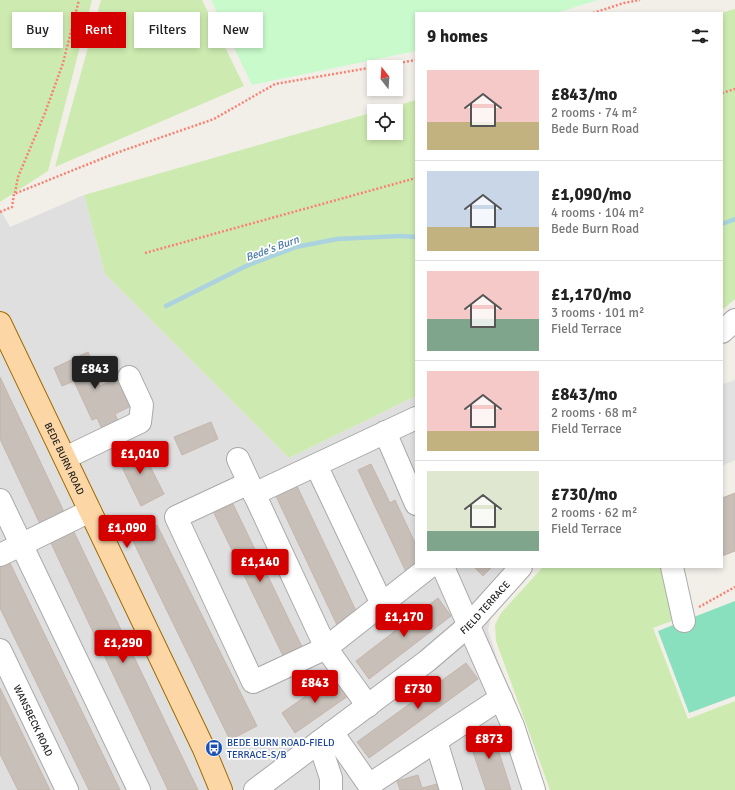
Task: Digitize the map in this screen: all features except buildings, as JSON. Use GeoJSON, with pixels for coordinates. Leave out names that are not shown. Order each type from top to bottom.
{"type":"FeatureCollection","features":[{"type":"Feature","properties":{"kind":"main road","name":"BEDE BURN ROAD"},"geometry":{"type":"LineString","coordinates":[[0,323],[204,749],[221,790]]}},
{"type":"Feature","properties":{"kind":"street"},"geometry":{"type":"LineString","coordinates":[[723,331],[735,320]]}},
{"type":"Feature","properties":{"kind":"street"},"geometry":{"type":"LineString","coordinates":[[64,458],[140,422],[142,405],[129,377]]}},
{"type":"Feature","properties":{"kind":"street"},"geometry":{"type":"LineString","coordinates":[[415,418],[316,465],[176,517],[253,682],[326,648],[428,568]]}},
{"type":"Feature","properties":{"kind":"street"},"geometry":{"type":"LineString","coordinates":[[385,432],[415,502]]}},
{"type":"Feature","properties":{"kind":"street"},"geometry":{"type":"LineString","coordinates":[[238,459],[326,648],[368,706]]}},
{"type":"Feature","properties":{"kind":"street"},"geometry":{"type":"LineString","coordinates":[[316,465],[382,604]]}},
{"type":"Feature","properties":{"kind":"street"},"geometry":{"type":"LineString","coordinates":[[0,500],[139,790]]}},
{"type":"Feature","properties":{"kind":"street"},"geometry":{"type":"LineString","coordinates":[[0,555],[90,511]]}},
{"type":"Feature","properties":{"kind":"street"},"geometry":{"type":"LineString","coordinates":[[443,568],[513,726],[534,790]]}},
{"type":"Feature","properties":{"kind":"street","name":"FIELD TERRACE"},"geometry":{"type":"LineString","coordinates":[[255,790],[427,661],[468,626],[520,568]]}},
{"type":"Feature","properties":{"kind":"street"},"geometry":{"type":"LineString","coordinates":[[672,568],[683,617]]}},
{"type":"Feature","properties":{"kind":"street","name":"WANSBECK ROAD"},"geometry":{"type":"LineString","coordinates":[[0,650],[67,790]]}},
{"type":"Feature","properties":{"kind":"street"},"geometry":{"type":"LineString","coordinates":[[326,737],[370,788],[500,698]]}},
{"type":"Feature","properties":{"kind":"street"},"geometry":{"type":"LineString","coordinates":[[326,737],[331,790]]}},
{"type":"Feature","properties":{"kind":"street"},"geometry":{"type":"LineString","coordinates":[[436,741],[451,790]]}},
{"type":"Feature","properties":{"kind":"path"},"geometry":{"type":"LineString","coordinates":[[0,212],[12,207],[18,177],[46,113],[63,63],[79,0]]}},
{"type":"Feature","properties":{"kind":"path"},"geometry":{"type":"LineString","coordinates":[[596,12],[624,3],[640,0]]}},
{"type":"Feature","properties":{"kind":"path"},"geometry":{"type":"LineString","coordinates":[[14,194],[116,153],[214,119],[274,84],[415,60]]}},
{"type":"Feature","properties":{"kind":"path"},"geometry":{"type":"LineString","coordinates":[[723,93],[735,89]]}},
{"type":"Feature","properties":{"kind":"path"},"geometry":{"type":"LineString","coordinates":[[145,253],[415,178]]}},
{"type":"Feature","properties":{"kind":"path"},"geometry":{"type":"LineString","coordinates":[[683,617],[735,587]]}},
{"type":"Feature","properties":{"kind":"shaded area"},"geometry":{"type":"Polygon","coordinates":[[[84,195],[105,274],[289,458],[415,396],[415,568],[531,568],[491,617],[488,630],[498,661],[524,722],[546,790],[0,790],[0,209],[10,227],[84,195]]]}},
{"type":"Feature","properties":{"kind":"shaded area"},"geometry":{"type":"Polygon","coordinates":[[[735,380],[735,460],[723,466],[723,383],[724,384],[735,380]]]}},
{"type":"Feature","properties":{"kind":"green space"},"geometry":{"type":"Polygon","coordinates":[[[0,0],[92,0],[89,12],[71,12],[71,48],[80,48],[48,171],[0,202],[0,0]]]}},
{"type":"Feature","properties":{"kind":"green space"},"geometry":{"type":"Polygon","coordinates":[[[101,0],[202,0],[208,12],[208,48],[225,48],[244,86],[55,167],[88,48],[126,48],[126,12],[98,12],[101,0]]]}},
{"type":"Feature","properties":{"kind":"green space"},"geometry":{"type":"Polygon","coordinates":[[[211,0],[598,0],[559,12],[415,12],[415,51],[252,85],[234,48],[263,48],[263,12],[217,12],[211,0]]]}},
{"type":"Feature","properties":{"kind":"green space"},"geometry":{"type":"Polygon","coordinates":[[[735,9],[735,299],[723,309],[723,12],[735,9]]]}},
{"type":"Feature","properties":{"kind":"green space"},"geometry":{"type":"Polygon","coordinates":[[[415,100],[415,396],[289,458],[105,274],[84,195],[367,114],[367,140],[403,140],[402,104],[415,100]]]}},
{"type":"Feature","properties":{"kind":"green space"},"geometry":{"type":"Polygon","coordinates":[[[542,568],[667,568],[677,619],[653,628],[688,719],[735,701],[735,790],[550,790],[496,641],[495,625],[501,613],[542,568]]]}},
{"type":"Feature","properties":{"kind":"green space"},"geometry":{"type":"Polygon","coordinates":[[[735,601],[735,696],[689,713],[658,631],[735,601]]]}},
{"type":"Feature","properties":{"kind":"waterway","name":"Bede's Burn"},"geometry":{"type":"LineString","coordinates":[[723,224],[735,219]]}},
{"type":"Feature","properties":{"kind":"waterway","name":"Bede's Burn"},"geometry":{"type":"LineString","coordinates":[[166,306],[246,266],[296,247],[337,239],[400,236],[415,237]]}},
{"type":"Feature","properties":{"kind":"place","name":"BEDE BURN ROAD-FIELD TERRACE-S/B"},"geometry":{"type":"Point","coordinates":[214,748]}}]}
